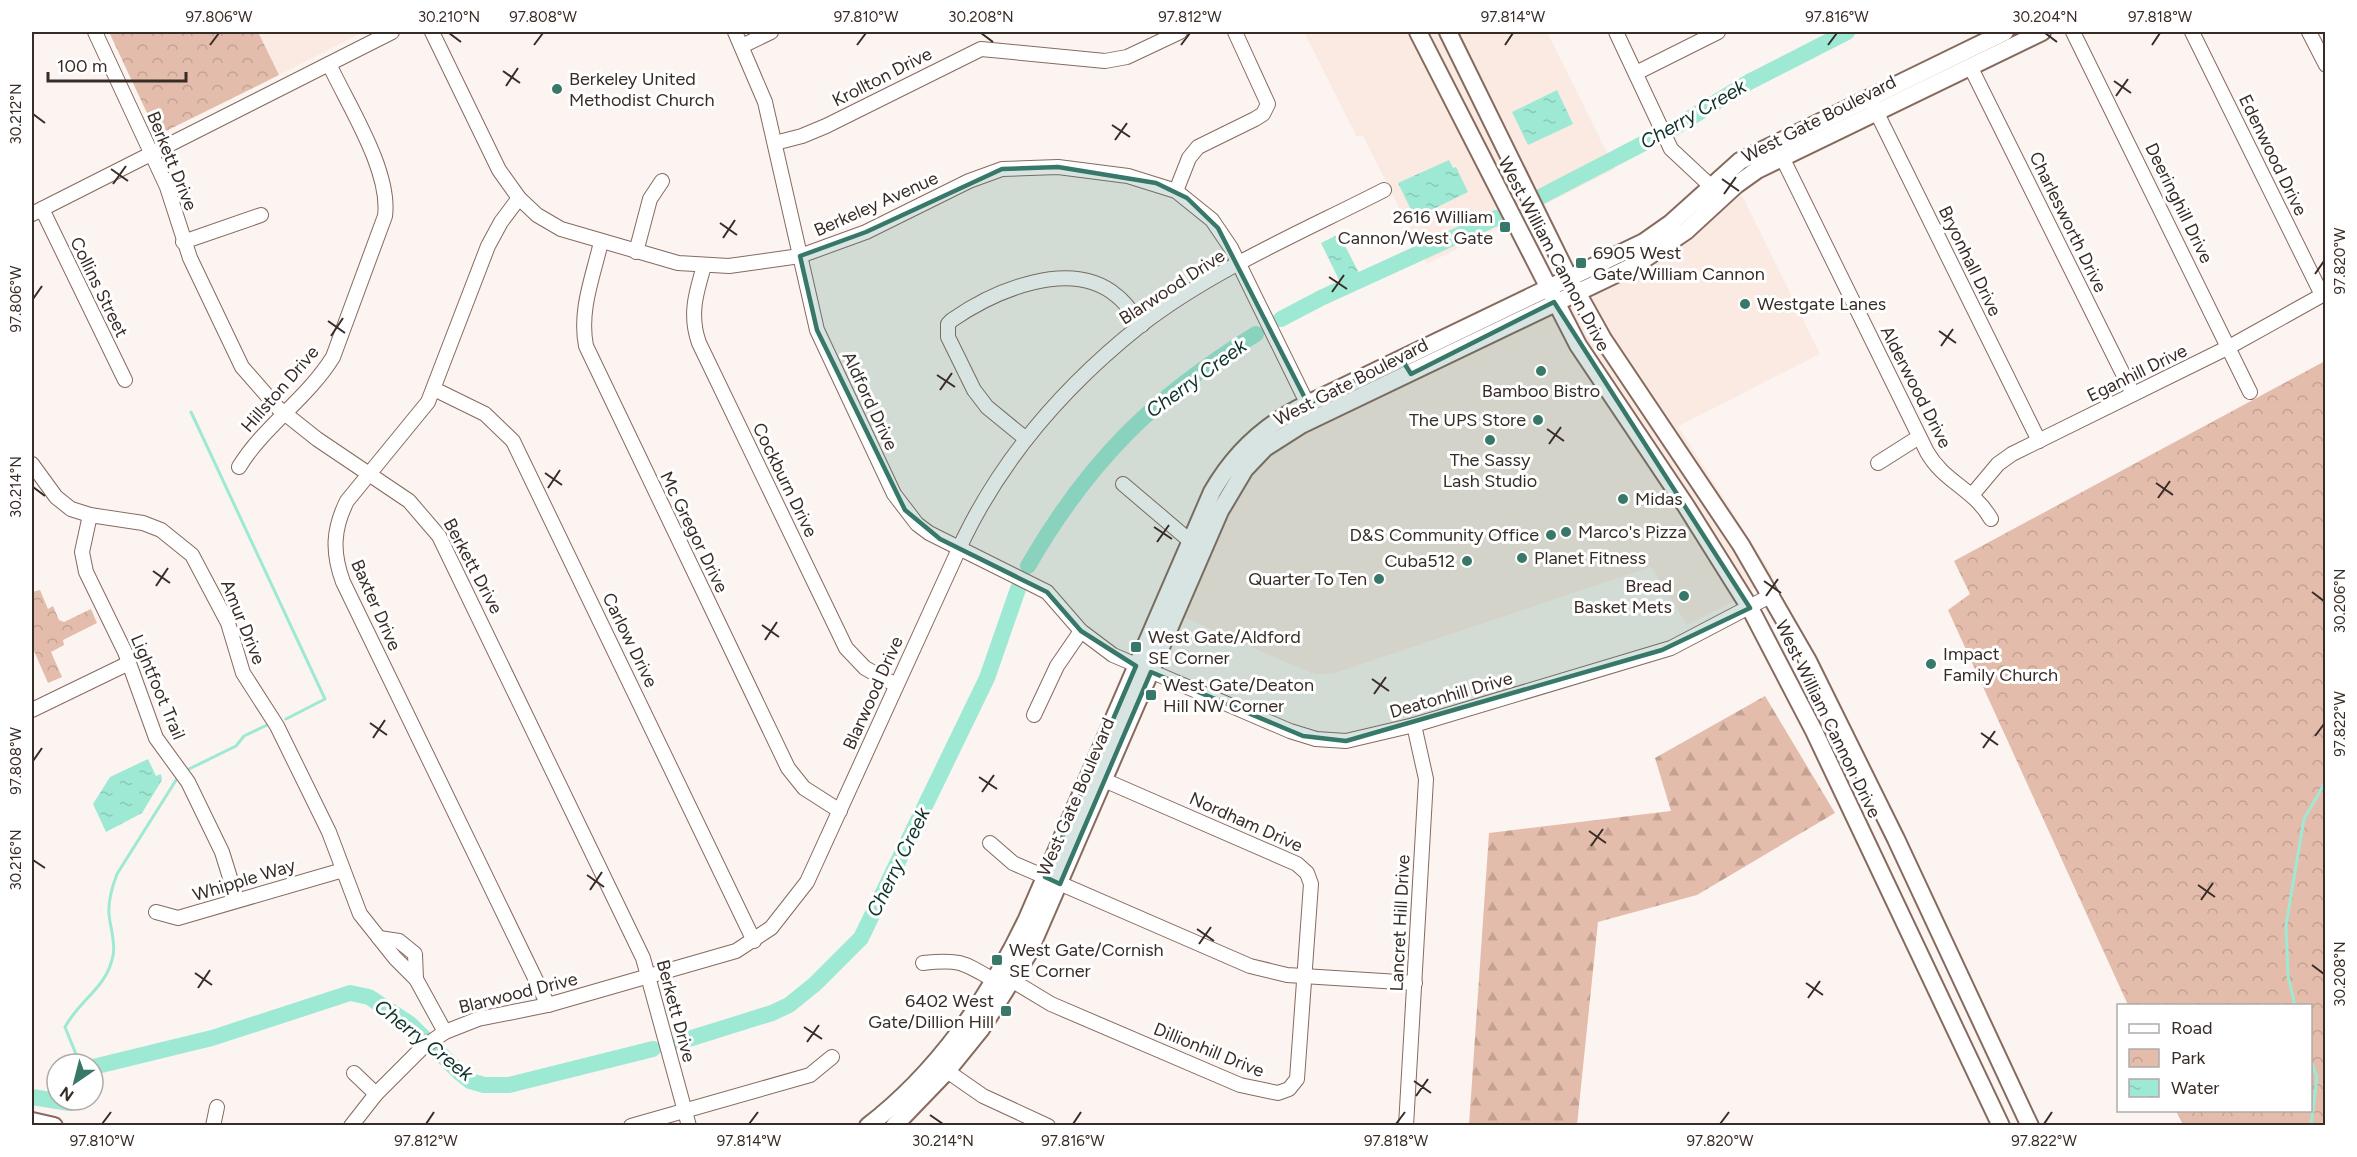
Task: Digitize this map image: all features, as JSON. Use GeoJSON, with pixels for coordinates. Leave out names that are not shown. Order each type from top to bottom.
{"type":"FeatureCollection","features":[{"type":"Feature","properties":{"kind":"main road","name":"West William Cannon Drive"},"geometry":{"type":"LineString","coordinates":[[1418,32],[1578,345],[1750,608],[1814,731],[2001,1125]]}},
{"type":"Feature","properties":{"kind":"main road","name":"West William Cannon Drive"},"geometry":{"type":"LineString","coordinates":[[1448,32],[1573,285],[1603,339],[1659,420],[1772,595],[1808,662],[1896,839],[2029,1125]]}},
{"type":"Feature","properties":{"kind":"main road","name":"West Gate Boulevard"},"geometry":{"type":"LineString","coordinates":[[894,1125],[947,1071],[981,1029],[1013,981],[1052,881],[1144,669],[1231,490],[1245,469],[1265,448],[1311,411],[1401,358],[1573,285],[1652,237],[1716,192],[2005,32]]}},
{"type":"Feature","properties":{"kind":"main road","name":"West Gate Boulevard"},"geometry":{"type":"LineString","coordinates":[[1716,192],[1740,161],[1873,104],[1970,66],[2042,32]]}},
{"type":"Feature","properties":{"kind":"main road","name":"West Gate Boulevard"},"geometry":{"type":"LineString","coordinates":[[868,1125],[895,1102],[944,1050],[994,981],[1052,881],[1104,780],[1190,541],[1212,492],[1236,456],[1275,421],[1311,411],[1411,374],[1551,295]]}},
{"type":"Feature","properties":{"kind":"main road"},"geometry":{"type":"LineString","coordinates":[[1401,358],[1411,374]]}},
{"type":"Feature","properties":{"kind":"main road"},"geometry":{"type":"LineString","coordinates":[[1639,437],[1659,420]]}},
{"type":"Feature","properties":{"kind":"main road"},"geometry":{"type":"LineString","coordinates":[[32,1121],[54,1125]]}},
{"type":"Feature","properties":{"kind":"street","name":"Berkett Drive"},"geometry":{"type":"LineString","coordinates":[[95,32],[172,200],[183,242],[242,367],[261,391],[285,414],[419,510],[439,536],[628,925],[649,978],[689,1125]]}},
{"type":"Feature","properties":{"kind":"street"},"geometry":{"type":"LineString","coordinates":[[37,211],[393,32]]}},
{"type":"Feature","properties":{"kind":"street","name":"Berkeley Avenue"},"geometry":{"type":"LineString","coordinates":[[432,32],[499,170],[519,198],[537,215],[561,230],[636,252],[704,266],[738,266],[800,256],[866,232],[969,181],[1002,169],[1058,167],[1128,176],[1176,191],[1212,220],[1239,264],[1311,411]]}},
{"type":"Feature","properties":{"kind":"street","name":"Aldford Drive"},"geometry":{"type":"LineString","coordinates":[[735,32],[759,85],[817,330],[894,494],[917,524],[934,536],[1047,592],[1082,631],[1103,649],[1144,669]]}},
{"type":"Feature","properties":{"kind":"street"},"geometry":{"type":"LineString","coordinates":[[742,46],[771,32]]}},
{"type":"Feature","properties":{"kind":"street","name":"Krollton Drive"},"geometry":{"type":"LineString","coordinates":[[774,143],[802,136],[826,126],[981,50],[1105,61],[1127,57],[1180,32]]}},
{"type":"Feature","properties":{"kind":"street"},"geometry":{"type":"LineString","coordinates":[[1176,191],[1189,158],[1198,147],[1255,119],[1263,114],[1269,104],[1235,32]]}},
{"type":"Feature","properties":{"kind":"street"},"geometry":{"type":"LineString","coordinates":[[1616,32],[1676,155],[1716,192]]}},
{"type":"Feature","properties":{"kind":"street"},"geometry":{"type":"LineString","coordinates":[[1636,73],[1718,32]]}},
{"type":"Feature","properties":{"kind":"street","name":"Deeringhill Drive"},"geometry":{"type":"LineString","coordinates":[[2073,32],[2250,392]]}},
{"type":"Feature","properties":{"kind":"street","name":"Edenwood Drive"},"geometry":{"type":"LineString","coordinates":[[2192,32],[2324,294]]}},
{"type":"Feature","properties":{"kind":"street"},"geometry":{"type":"LineString","coordinates":[[2309,32],[2325,64]]}},
{"type":"Feature","properties":{"kind":"street","name":"Hillston Drive"},"geometry":{"type":"LineString","coordinates":[[239,467],[254,447],[319,377],[333,357],[381,231],[386,206],[386,189],[329,64]]}},
{"type":"Feature","properties":{"kind":"street","name":"Charlesworth Drive"},"geometry":{"type":"LineString","coordinates":[[1970,66],[2133,394]]}},
{"type":"Feature","properties":{"kind":"street","name":"Bryonhall Drive"},"geometry":{"type":"LineString","coordinates":[[1873,104],[2039,441]]}},
{"type":"Feature","properties":{"kind":"street","name":"Alderwood Drive"},"geometry":{"type":"LineString","coordinates":[[1782,157],[1919,437],[1939,471],[1972,495],[1991,519]]}},
{"type":"Feature","properties":{"kind":"street"},"geometry":{"type":"LineString","coordinates":[[636,252],[650,199],[662,181]]}},
{"type":"Feature","properties":{"kind":"street","name":"Blarwood Drive"},"geometry":{"type":"LineString","coordinates":[[351,1125],[376,1094],[422,1048],[440,1035],[478,1019],[548,1005],[726,955],[754,941],[771,928],[797,899],[807,882],[959,548],[983,502],[1026,439],[1085,373],[1142,325],[1239,264],[1384,190]]}},
{"type":"Feature","properties":{"kind":"street","name":"Baxter Drive"},"geometry":{"type":"LineString","coordinates":[[519,198],[501,222],[488,246],[435,389],[420,414],[347,501],[340,516],[334,543],[339,569],[548,1005]]}},
{"type":"Feature","properties":{"kind":"street","name":"Collins Street"},"geometry":{"type":"LineString","coordinates":[[37,211],[125,380]]}},
{"type":"Feature","properties":{"kind":"street"},"geometry":{"type":"LineString","coordinates":[[183,242],[261,215]]}},
{"type":"Feature","properties":{"kind":"street","name":"Mc Gregor Drive"},"geometry":{"type":"LineString","coordinates":[[601,242],[584,316],[586,346],[788,768],[804,788],[840,811]]}},
{"type":"Feature","properties":{"kind":"street","name":"Cockburn Drive"},"geometry":{"type":"LineString","coordinates":[[704,266],[693,308],[694,331],[699,343],[846,648],[865,668],[896,686]]}},
{"type":"Feature","properties":{"kind":"street"},"geometry":{"type":"LineString","coordinates":[[1026,439],[987,407],[974,390],[948,337],[948,324],[952,320],[1003,292],[1023,284],[1050,279],[1084,282],[1108,290],[1117,296],[1142,325]]}},
{"type":"Feature","properties":{"kind":"street","name":"Eganhill Drive"},"geometry":{"type":"LineString","coordinates":[[1972,495],[2004,459],[2229,347],[2324,294]]}},
{"type":"Feature","properties":{"kind":"street","name":"Carlow Drive"},"geometry":{"type":"LineString","coordinates":[[435,389],[485,414],[513,441],[754,941]]}},
{"type":"Feature","properties":{"kind":"street"},"geometry":{"type":"LineString","coordinates":[[1878,464],[1919,437]]}},
{"type":"Feature","properties":{"kind":"street","name":"Amur Drive"},"geometry":{"type":"LineString","coordinates":[[32,464],[63,503],[71,509],[90,515],[143,523],[161,530],[192,555],[228,623],[243,673],[277,726],[329,832],[360,914],[379,938],[399,941],[415,954],[416,979],[440,1035]]}},
{"type":"Feature","properties":{"kind":"street"},"geometry":{"type":"LineString","coordinates":[[1123,484],[1190,541]]}},
{"type":"Feature","properties":{"kind":"street","name":"Lightfoot Trail"},"geometry":{"type":"LineString","coordinates":[[90,515],[82,560],[129,663],[156,738],[188,782],[222,852],[237,900]]}},
{"type":"Feature","properties":{"kind":"street","name":"Deatonhill Drive"},"geometry":{"type":"LineString","coordinates":[[1144,669],[1290,731],[1316,739],[1362,739],[1671,648],[1772,595]]}},
{"type":"Feature","properties":{"kind":"street"},"geometry":{"type":"LineString","coordinates":[[1034,715],[1057,666],[1082,631]]}},
{"type":"Feature","properties":{"kind":"street"},"geometry":{"type":"LineString","coordinates":[[32,710],[129,663]]}},
{"type":"Feature","properties":{"kind":"street","name":"Lancret Hill Drive"},"geometry":{"type":"LineString","coordinates":[[1406,1125],[1426,779],[1414,725]]}},
{"type":"Feature","properties":{"kind":"street","name":"Nordham Drive"},"geometry":{"type":"LineString","coordinates":[[1104,780],[1303,867],[1311,884],[1304,977]]}},
{"type":"Feature","properties":{"kind":"street"},"geometry":{"type":"LineString","coordinates":[[990,843],[1013,863],[1250,966],[1275,974],[1304,977],[1415,983]]}},
{"type":"Feature","properties":{"kind":"street","name":"Whipple Way"},"geometry":{"type":"LineString","coordinates":[[156,912],[178,918],[343,870]]}},
{"type":"Feature","properties":{"kind":"street"},"geometry":{"type":"LineString","coordinates":[[923,963],[953,960],[963,962],[994,981]]}},
{"type":"Feature","properties":{"kind":"street","name":"Dillionhill Drive"},"geometry":{"type":"LineString","coordinates":[[1013,981],[1051,1004],[1240,1085],[1271,1093],[1284,1092],[1297,1079],[1304,977]]}},
{"type":"Feature","properties":{"kind":"street"},"geometry":{"type":"LineString","coordinates":[[630,1125],[810,1075],[832,1057]]}},
{"type":"Feature","properties":{"kind":"street"},"geometry":{"type":"LineString","coordinates":[[947,1071],[983,1096],[1048,1125]]}},
{"type":"Feature","properties":{"kind":"street"},"geometry":{"type":"LineString","coordinates":[[354,1073],[376,1094]]}},
{"type":"Feature","properties":{"kind":"street"},"geometry":{"type":"LineString","coordinates":[[213,1125],[217,1107]]}},
{"type":"Feature","properties":{"kind":"highlighted area"},"geometry":{"type":"Polygon","coordinates":[[[1058,167],[1156,183],[1187,198],[1218,228],[1308,404],[1401,358],[1411,374],[1554,302],[1750,608],[1662,650],[1346,741],[1303,736],[1151,672],[1060,884],[1045,877],[1136,666],[1081,631],[1047,592],[940,539],[905,510],[817,330],[800,256],[866,232],[1002,169],[1058,167]]]}},
{"type":"Feature","properties":{"kind":"shaded area"},"geometry":{"type":"Polygon","coordinates":[[[258,32],[363,32],[279,75],[258,32]]]}},
{"type":"Feature","properties":{"kind":"shaded area"},"geometry":{"type":"Polygon","coordinates":[[[1304,32],[1547,32],[1615,169],[1427,264],[1363,135],[1357,137],[1304,32]]]}},
{"type":"Feature","properties":{"kind":"shaded area"},"geometry":{"type":"Polygon","coordinates":[[[1740,191],[1820,354],[1678,426],[1773,576],[1729,604],[1687,625],[1651,567],[1332,674],[1314,674],[1184,617],[1237,498],[1253,472],[1273,452],[1307,430],[1656,262],[1697,233],[1740,191]]]}},
{"type":"Feature","properties":{"kind":"green space"},"geometry":{"type":"Polygon","coordinates":[[[109,32],[258,32],[279,75],[164,132],[155,130],[109,32]]]}},
{"type":"Feature","properties":{"kind":"green space"},"geometry":{"type":"Polygon","coordinates":[[[2325,361],[2325,1125],[2183,1125],[2176,1112],[2312,1112],[2312,1004],[2128,1004],[1948,610],[1970,594],[1954,561],[2325,361]]]}},
{"type":"Feature","properties":{"kind":"green space"},"geometry":{"type":"Polygon","coordinates":[[[40,590],[48,609],[53,606],[59,620],[64,622],[91,609],[97,623],[63,640],[64,645],[51,652],[62,677],[48,683],[34,651],[32,652],[32,592],[40,590]]]}},
{"type":"Feature","properties":{"kind":"green space"},"geometry":{"type":"Polygon","coordinates":[[[1765,696],[1835,813],[1697,895],[1598,922],[1577,1125],[1469,1125],[1489,833],[1671,811],[1655,758],[1765,696]]]}},
{"type":"Feature","properties":{"kind":"water"},"geometry":{"type":"Polygon","coordinates":[[[1557,90],[1573,124],[1528,145],[1512,112],[1557,90]]]}},
{"type":"Feature","properties":{"kind":"water"},"geometry":{"type":"Polygon","coordinates":[[[1449,160],[1453,168],[1456,167],[1468,192],[1415,218],[1398,183],[1449,160]]]}},
{"type":"Feature","properties":{"kind":"water"},"geometry":{"type":"Polygon","coordinates":[[[1339,234],[1359,273],[1340,282],[1321,243],[1339,234]]]}},
{"type":"Feature","properties":{"kind":"water"},"geometry":{"type":"Polygon","coordinates":[[[148,759],[156,776],[161,774],[162,780],[142,813],[106,832],[93,804],[110,777],[148,759]]]}},
{"type":"Feature","properties":{"kind":"waterway","name":"Cherry Creek"},"geometry":{"type":"LineString","coordinates":[[1540,197],[1677,126],[1749,82],[1847,32]]}},
{"type":"Feature","properties":{"kind":"waterway","name":"Cherry Creek"},"geometry":{"type":"LineString","coordinates":[[1281,319],[1321,298],[1496,218]]}},
{"type":"Feature","properties":{"kind":"waterway","name":"Cherry Creek"},"geometry":{"type":"LineString","coordinates":[[1028,566],[1074,495],[1126,435],[1185,382],[1256,334]]}},
{"type":"Feature","properties":{"kind":"waterway"},"geometry":{"type":"LineString","coordinates":[[191,412],[325,699],[286,719]]}},
{"type":"Feature","properties":{"kind":"waterway","name":"Cherry Creek"},"geometry":{"type":"LineString","coordinates":[[679,1042],[772,1013],[789,1005],[815,984],[861,938],[987,678],[1018,589]]}},
{"type":"Feature","properties":{"kind":"waterway"},"geometry":{"type":"LineString","coordinates":[[185,771],[236,746],[244,736],[267,725]]}},
{"type":"Feature","properties":{"kind":"waterway"},"geometry":{"type":"LineString","coordinates":[[75,1052],[65,1027],[78,1008],[99,985],[110,967],[114,946],[109,909],[117,874],[178,777]]}},
{"type":"Feature","properties":{"kind":"waterway"},"geometry":{"type":"LineString","coordinates":[[2295,1004],[2288,976],[2286,925],[2304,819],[2326,781]]}},
{"type":"Feature","properties":{"kind":"waterway","name":"Cherry Creek"},"geometry":{"type":"LineString","coordinates":[[105,1064],[212,1038],[350,993],[369,997],[410,1024],[460,1073],[470,1081],[484,1085],[509,1085],[653,1049]]}},
{"type":"Feature","properties":{"kind":"waterway"},"geometry":{"type":"LineString","coordinates":[[2311,1126],[2317,1077],[2312,1064]]}},
{"type":"Feature","properties":{"kind":"waterway","name":"Cherry Creek"},"geometry":{"type":"LineString","coordinates":[[32,1097],[45,1099]]}},
{"type":"Feature","properties":{"kind":"place","name":"Berkeley United Methodist Church"},"geometry":{"type":"Point","coordinates":[557,89]}},
{"type":"Feature","properties":{"kind":"place","name":"2616 William Cannon/West Gate"},"geometry":{"type":"Point","coordinates":[1505,227]}},
{"type":"Feature","properties":{"kind":"place","name":"6905 West Gate/William Cannon"},"geometry":{"type":"Point","coordinates":[1581,263]}},
{"type":"Feature","properties":{"kind":"place","name":"Westgate Lanes"},"geometry":{"type":"Point","coordinates":[1745,304]}},
{"type":"Feature","properties":{"kind":"place","name":"Bamboo Bistro"},"geometry":{"type":"Point","coordinates":[1541,371]}},
{"type":"Feature","properties":{"kind":"place","name":"The UPS Store"},"geometry":{"type":"Point","coordinates":[1538,420]}},
{"type":"Feature","properties":{"kind":"place","name":"The Sassy Lash Studio"},"geometry":{"type":"Point","coordinates":[1490,440]}},
{"type":"Feature","properties":{"kind":"place","name":"Midas"},"geometry":{"type":"Point","coordinates":[1623,499]}},
{"type":"Feature","properties":{"kind":"place","name":"Marco's Pizza"},"geometry":{"type":"Point","coordinates":[1566,532]}},
{"type":"Feature","properties":{"kind":"place","name":"D&S Community Office"},"geometry":{"type":"Point","coordinates":[1551,535]}},
{"type":"Feature","properties":{"kind":"place","name":"Planet Fitness"},"geometry":{"type":"Point","coordinates":[1522,558]}},
{"type":"Feature","properties":{"kind":"place","name":"Cuba512"},"geometry":{"type":"Point","coordinates":[1467,561]}},
{"type":"Feature","properties":{"kind":"place","name":"Quarter To Ten"},"geometry":{"type":"Point","coordinates":[1379,579]}},
{"type":"Feature","properties":{"kind":"place","name":"Bread Basket Mets"},"geometry":{"type":"Point","coordinates":[1684,596]}},
{"type":"Feature","properties":{"kind":"place","name":"West Gate/Aldford SE Corner"},"geometry":{"type":"Point","coordinates":[1136,647]}},
{"type":"Feature","properties":{"kind":"place","name":"Impact Family Church"},"geometry":{"type":"Point","coordinates":[1931,664]}},
{"type":"Feature","properties":{"kind":"place","name":"West Gate/Deaton Hill NW Corner"},"geometry":{"type":"Point","coordinates":[1151,695]}},
{"type":"Feature","properties":{"kind":"place","name":"West Gate/Cornish SE Corner"},"geometry":{"type":"Point","coordinates":[997,960]}},
{"type":"Feature","properties":{"kind":"place","name":"6402 West Gate/Dillion Hill"},"geometry":{"type":"Point","coordinates":[1006,1011]}}]}
